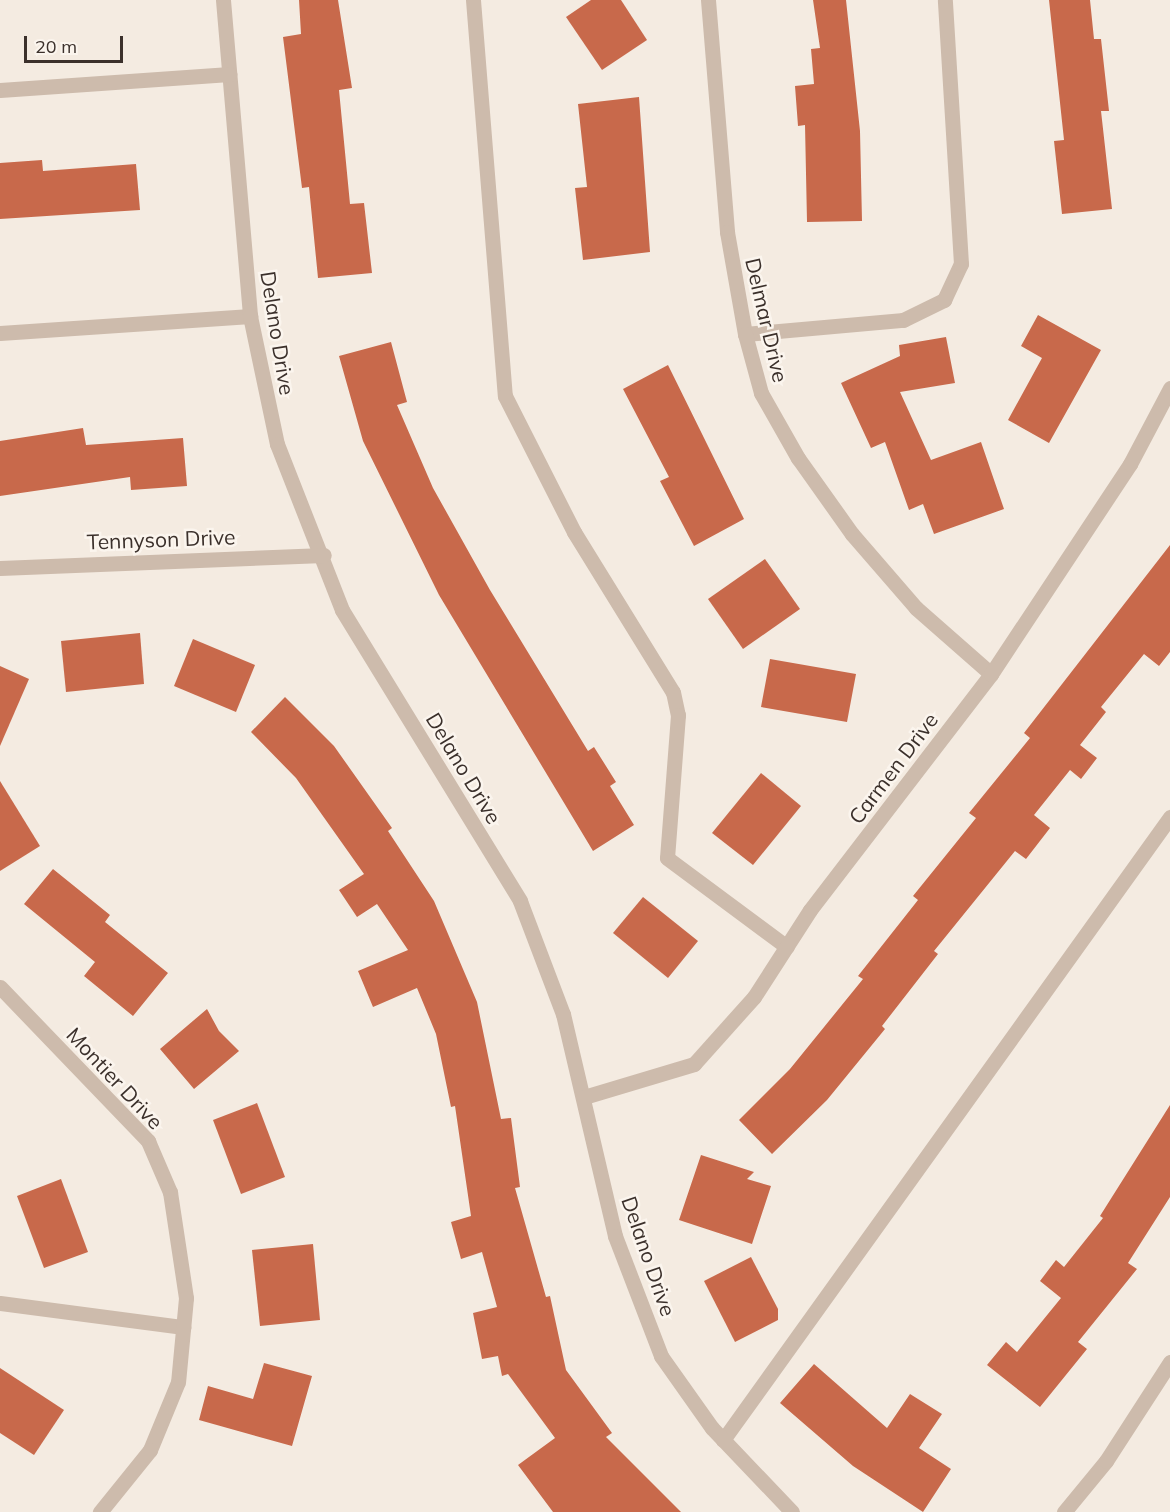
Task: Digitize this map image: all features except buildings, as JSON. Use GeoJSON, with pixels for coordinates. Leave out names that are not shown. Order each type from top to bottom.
{"type":"FeatureCollection","features":[{"type":"Feature","properties":{"kind":"street","name":"Delano Drive"},"geometry":{"type":"LineString","coordinates":[[223,0],[250,316],[277,444],[324,555],[342,610],[520,901],[563,1014],[615,1236],[661,1356],[723,1440],[792,1512]]}},
{"type":"Feature","properties":{"kind":"street"},"geometry":{"type":"LineString","coordinates":[[472,0],[505,396],[574,532],[673,692],[678,715],[667,858],[787,947]]}},
{"type":"Feature","properties":{"kind":"street","name":"Delmar Drive"},"geometry":{"type":"LineString","coordinates":[[708,0],[727,232],[745,334],[761,393],[798,458],[852,534],[916,608],[991,674]]}},
{"type":"Feature","properties":{"kind":"street"},"geometry":{"type":"LineString","coordinates":[[745,334],[903,320],[944,300],[961,264],[945,0]]}},
{"type":"Feature","properties":{"kind":"street"},"geometry":{"type":"LineString","coordinates":[[0,90],[229,74]]}},
{"type":"Feature","properties":{"kind":"street"},"geometry":{"type":"LineString","coordinates":[[0,333],[250,316]]}},
{"type":"Feature","properties":{"kind":"street","name":"Carmen Drive"},"geometry":{"type":"LineString","coordinates":[[584,1097],[694,1064],[754,997],[787,947],[991,674],[1130,465],[1170,388]]}},
{"type":"Feature","properties":{"kind":"street","name":"Tennyson Drive"},"geometry":{"type":"LineString","coordinates":[[0,568],[324,555]]}},
{"type":"Feature","properties":{"kind":"street"},"geometry":{"type":"LineString","coordinates":[[723,1440],[1170,817]]}},
{"type":"Feature","properties":{"kind":"street","name":"Montier Drive"},"geometry":{"type":"LineString","coordinates":[[0,987],[148,1141],[170,1192],[186,1298],[178,1382],[150,1450],[100,1512]]}},
{"type":"Feature","properties":{"kind":"street"},"geometry":{"type":"LineString","coordinates":[[0,1303],[183,1327]]}},
{"type":"Feature","properties":{"kind":"street"},"geometry":{"type":"LineString","coordinates":[[1064,1512],[1106,1461],[1170,1362]]}}]}
